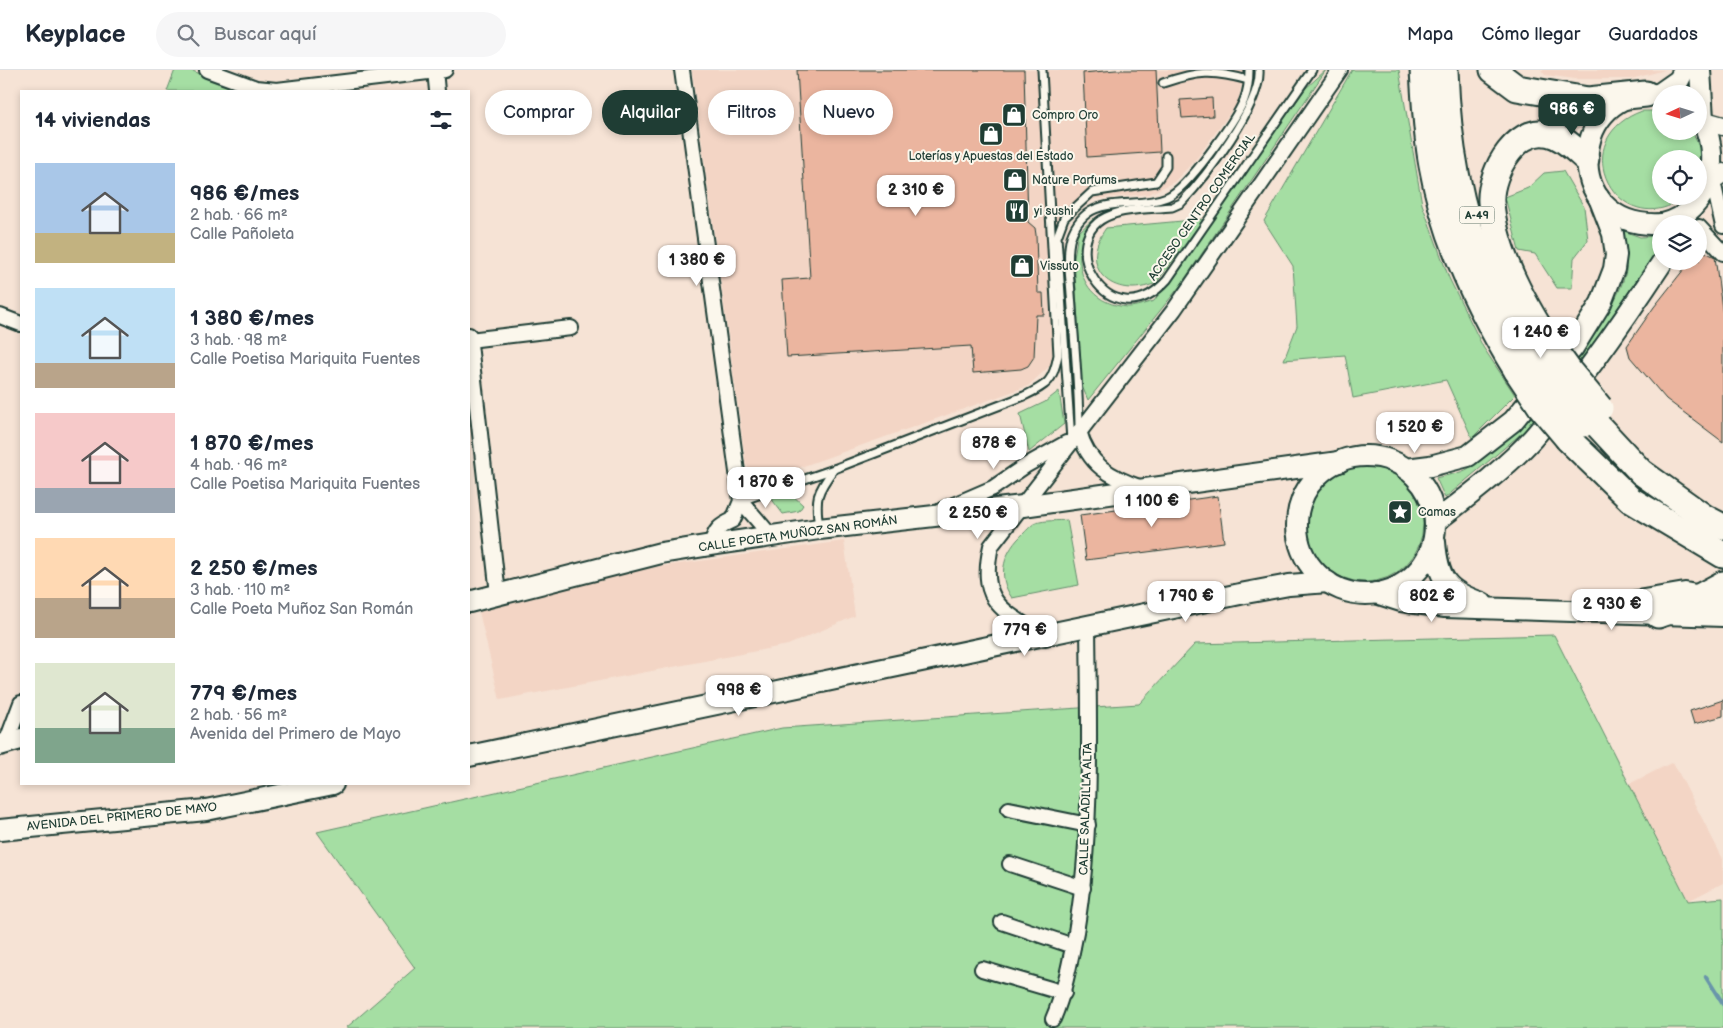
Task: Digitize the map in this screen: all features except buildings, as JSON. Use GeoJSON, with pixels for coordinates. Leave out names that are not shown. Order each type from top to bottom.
{"type":"FeatureCollection","features":[{"type":"Feature","properties":{"kind":"highway","name":"A-49"},"geometry":{"type":"LineString","coordinates":[[1423,70],[1432,164],[1439,198],[1467,278],[1486,319],[1533,354]]}},
{"type":"Feature","properties":{"kind":"highway"},"geometry":{"type":"LineString","coordinates":[[1431,70],[1435,141],[1432,164]]}},
{"type":"Feature","properties":{"kind":"highway"},"geometry":{"type":"LineString","coordinates":[[1445,70],[1447,120],[1457,182],[1471,235],[1503,310],[1533,354],[1570,372],[1586,422],[1714,522]]}},
{"type":"Feature","properties":{"kind":"highway","name":"A-49"},"geometry":{"type":"LineString","coordinates":[[1457,70],[1462,149],[1474,204],[1497,272],[1533,354],[1541,407],[1586,422],[1641,472],[1714,522]]}},
{"type":"Feature","properties":{"kind":"highway"},"geometry":{"type":"LineString","coordinates":[[1493,70],[1517,88],[1588,100],[1652,94]]}},
{"type":"Feature","properties":{"kind":"highway"},"geometry":{"type":"LineString","coordinates":[[1533,354],[1534,319],[1509,267],[1496,232],[1491,201],[1494,177],[1503,160],[1516,145],[1529,136],[1540,134],[1554,135],[1586,160]]}},
{"type":"Feature","properties":{"kind":"highway","name":"A-49"},"geometry":{"type":"LineString","coordinates":[[1586,422],[1632,500],[1723,555]]}},
{"type":"Feature","properties":{"kind":"highway"},"geometry":{"type":"LineString","coordinates":[[1658,615],[1711,598],[1723,584]]}},
{"type":"Feature","properties":{"kind":"main road"},"geometry":{"type":"LineString","coordinates":[[1671,85],[1679,80],[1684,70]]}},
{"type":"Feature","properties":{"kind":"main road"},"geometry":{"type":"LineString","coordinates":[[1700,70],[1702,85]]}},
{"type":"Feature","properties":{"kind":"main road"},"geometry":{"type":"LineString","coordinates":[[1406,469],[1430,466],[1468,456],[1513,421],[1573,348],[1601,303],[1614,269],[1616,255],[1613,234],[1599,198],[1589,180],[1586,160],[1589,140],[1598,122],[1610,108],[1628,98],[1652,95]]}},
{"type":"Feature","properties":{"kind":"main road"},"geometry":{"type":"LineString","coordinates":[[1693,215],[1717,178],[1716,149],[1708,123]]}},
{"type":"Feature","properties":{"kind":"main road"},"geometry":{"type":"LineString","coordinates":[[1599,198],[1612,212],[1628,221],[1652,225]]}},
{"type":"Feature","properties":{"kind":"main road"},"geometry":{"type":"LineString","coordinates":[[1376,593],[1400,586],[1419,570],[1428,554],[1434,529],[1532,439],[1612,338],[1657,270]]}},
{"type":"Feature","properties":{"kind":"main road"},"geometry":{"type":"LineString","coordinates":[[1496,608],[1464,597],[1451,589],[1439,572],[1429,498],[1415,477],[1406,469],[1396,463],[1362,456],[1339,462],[1329,467],[1311,483],[1300,505],[1298,537],[1311,566],[1328,582],[1348,592],[1376,593],[1401,601],[1428,606],[1723,616]]}},
{"type":"Feature","properties":{"kind":"main road","name":"CALLE POETA MUÑOZ SAN ROMÁN"},"geometry":{"type":"LineString","coordinates":[[470,602],[661,553],[819,529],[1023,506],[1339,462]]}},
{"type":"Feature","properties":{"kind":"main road"},"geometry":{"type":"LineString","coordinates":[[470,756],[1088,625],[1289,585],[1328,582]]}},
{"type":"Feature","properties":{"kind":"main road"},"geometry":{"type":"LineString","coordinates":[[1569,610],[1685,593],[1711,598]]}},
{"type":"Feature","properties":{"kind":"main road","name":"AVENIDA DEL PRIMERO DE MAYO"},"geometry":{"type":"LineString","coordinates":[[0,830],[206,810],[328,785]]}},
{"type":"Feature","properties":{"kind":"street"},"geometry":{"type":"LineString","coordinates":[[207,70],[256,88],[271,90],[438,70],[437,90]]}},
{"type":"Feature","properties":{"kind":"street"},"geometry":{"type":"LineString","coordinates":[[682,70],[741,500],[734,520],[720,525],[715,530],[711,545]]}},
{"type":"Feature","properties":{"kind":"street"},"geometry":{"type":"LineString","coordinates":[[1041,635],[1002,610],[993,597],[988,579],[987,562],[991,546],[1179,303],[1340,70]]}},
{"type":"Feature","properties":{"kind":"street"},"geometry":{"type":"LineString","coordinates":[[1717,178],[1723,226]]}},
{"type":"Feature","properties":{"kind":"street"},"geometry":{"type":"LineString","coordinates":[[1707,238],[1723,253]]}},
{"type":"Feature","properties":{"kind":"street"},"geometry":{"type":"LineString","coordinates":[[0,316],[20,324]]}},
{"type":"Feature","properties":{"kind":"street"},"geometry":{"type":"LineString","coordinates":[[470,340],[571,328]]}},
{"type":"Feature","properties":{"kind":"street"},"geometry":{"type":"LineString","coordinates":[[470,349],[498,594]]}},
{"type":"Feature","properties":{"kind":"street"},"geometry":{"type":"LineString","coordinates":[[1075,436],[1099,466],[1121,481],[1143,488]]}},
{"type":"Feature","properties":{"kind":"street"},"geometry":{"type":"LineString","coordinates":[[926,517],[993,488],[1075,436]]}},
{"type":"Feature","properties":{"kind":"street"},"geometry":{"type":"LineString","coordinates":[[741,500],[771,536]]}},
{"type":"Feature","properties":{"kind":"street","name":"CALLE SALADILLA ALTA"},"geometry":{"type":"LineString","coordinates":[[1053,1019],[1064,993],[1083,888],[1088,826],[1088,625]]}},
{"type":"Feature","properties":{"kind":"street"},"geometry":{"type":"LineString","coordinates":[[9,742],[20,706]]}},
{"type":"Feature","properties":{"kind":"street"},"geometry":{"type":"LineString","coordinates":[[1009,809],[1088,826]]}},
{"type":"Feature","properties":{"kind":"street"},"geometry":{"type":"LineString","coordinates":[[1010,864],[1083,888]]}},
{"type":"Feature","properties":{"kind":"street"},"geometry":{"type":"LineString","coordinates":[[1002,922],[1073,946]]}},
{"type":"Feature","properties":{"kind":"street"},"geometry":{"type":"LineString","coordinates":[[982,969],[1064,993]]}},
{"type":"Feature","properties":{"kind":"lane"},"geometry":{"type":"LineString","coordinates":[[741,500],[834,469],[1024,396],[1038,390],[1053,377],[1058,355],[1042,70]]}},
{"type":"Feature","properties":{"kind":"lane"},"geometry":{"type":"LineString","coordinates":[[1075,436],[1069,265],[1072,236],[1078,223],[1088,213],[1099,207],[1167,197],[1179,188],[1192,174],[1237,114],[1244,98],[1249,70]]}},
{"type":"Feature","properties":{"kind":"lane","name":"ACCESO CENTRO COMERCIAL"},"geometry":{"type":"LineString","coordinates":[[1259,70],[1255,95],[1244,119],[1181,204],[1172,207],[1110,215],[1096,225],[1088,237],[1085,251],[1087,267],[1094,282],[1102,291],[1122,300],[1148,297],[1156,292],[1167,280],[1312,70]]}},
{"type":"Feature","properties":{"kind":"lane"},"geometry":{"type":"LineString","coordinates":[[1163,83],[1189,74],[1220,72],[1234,73],[1248,80]]}},
{"type":"Feature","properties":{"kind":"lane"},"geometry":{"type":"LineString","coordinates":[[1075,436],[1057,237],[1064,218],[1092,192],[1156,182],[1166,167],[1166,156]]}},
{"type":"Feature","properties":{"kind":"lane"},"geometry":{"type":"LineString","coordinates":[[819,529],[816,506],[820,488],[834,469]]}},
{"type":"Feature","properties":{"kind":"shaded area"},"geometry":{"type":"Polygon","coordinates":[[[692,70],[1245,70],[1238,102],[1197,158],[1174,182],[1149,194],[1094,199],[1051,231],[1054,362],[1028,386],[770,478],[757,474],[746,465],[698,114],[698,90],[695,90],[692,70]]]}},
{"type":"Feature","properties":{"kind":"shaded area"},"geometry":{"type":"Polygon","coordinates":[[[1541,70],[1665,70],[1631,79],[1575,79],[1545,75],[1541,70]]]}},
{"type":"Feature","properties":{"kind":"shaded area"},"geometry":{"type":"Polygon","coordinates":[[[844,541],[855,616],[788,645],[500,700],[479,612],[635,570],[844,541]]]}},
{"type":"Feature","properties":{"kind":"shaded area"},"geometry":{"type":"Polygon","coordinates":[[[1673,762],[1723,859],[1723,883],[1688,901],[1629,784],[1673,762]]]}},
{"type":"Feature","properties":{"kind":"green space"},"geometry":{"type":"Polygon","coordinates":[[[175,70],[190,70],[243,90],[167,90],[175,70]]]}},
{"type":"Feature","properties":{"kind":"green space"},"geometry":{"type":"Polygon","coordinates":[[[1326,70],[1180,286],[1088,400],[1082,386],[1074,258],[1078,233],[1094,218],[1085,235],[1080,253],[1082,274],[1092,291],[1107,302],[1128,307],[1154,301],[1306,88],[1326,70]]]}},
{"type":"Feature","properties":{"kind":"green space"},"geometry":{"type":"Polygon","coordinates":[[[1352,70],[1399,70],[1422,204],[1449,278],[1483,347],[1515,395],[1472,438],[1446,380],[1353,398],[1345,355],[1284,360],[1297,326],[1293,266],[1264,221],[1352,70]]]}},
{"type":"Feature","properties":{"kind":"green space"},"geometry":{"type":"Polygon","coordinates":[[[1642,111],[1652,111],[1652,140],[1696,140],[1701,150],[1652,150],[1652,205],[1668,205],[1662,208],[1640,208],[1622,199],[1609,184],[1603,165],[1605,144],[1618,125],[1642,111]]]}},
{"type":"Feature","properties":{"kind":"green space"},"geometry":{"type":"Polygon","coordinates":[[[1563,171],[1584,207],[1588,240],[1574,258],[1572,288],[1557,288],[1535,254],[1519,251],[1505,197],[1528,188],[1544,173],[1563,171]]]}},
{"type":"Feature","properties":{"kind":"green space"},"geometry":{"type":"Polygon","coordinates":[[[1204,219],[1156,283],[1126,288],[1114,284],[1104,277],[1098,268],[1096,256],[1098,243],[1106,228],[1204,219]]]}},
{"type":"Feature","properties":{"kind":"green space"},"geometry":{"type":"Polygon","coordinates":[[[1621,230],[1640,237],[1652,236],[1652,257],[1585,356],[1529,427],[1445,498],[1436,478],[1465,470],[1489,453],[1536,407],[1583,350],[1603,321],[1617,294],[1626,271],[1626,256],[1621,230]]]}},
{"type":"Feature","properties":{"kind":"green space"},"geometry":{"type":"Polygon","coordinates":[[[1059,391],[1064,424],[1029,452],[1020,414],[1045,402],[1059,391]]]}},
{"type":"Feature","properties":{"kind":"green space"},"geometry":{"type":"Polygon","coordinates":[[[1365,466],[1387,471],[1406,483],[1418,502],[1423,524],[1418,546],[1406,565],[1387,577],[1365,582],[1343,577],[1324,565],[1312,546],[1307,524],[1312,502],[1324,483],[1343,471],[1365,466]]]}},
{"type":"Feature","properties":{"kind":"green space"},"geometry":{"type":"Polygon","coordinates":[[[780,491],[791,494],[803,505],[799,511],[783,514],[770,497],[780,491]]]}},
{"type":"Feature","properties":{"kind":"green space"},"geometry":{"type":"Polygon","coordinates":[[[1067,520],[1079,585],[1012,598],[1004,581],[1003,572],[1007,555],[1011,548],[1034,524],[1043,521],[1067,520]]]}},
{"type":"Feature","properties":{"kind":"green space"},"geometry":{"type":"Polygon","coordinates":[[[1554,635],[1688,901],[1723,898],[1723,1028],[346,1028],[415,968],[317,832],[782,728],[1139,704],[1195,644],[1554,635]]]}},
{"type":"Feature","properties":{"kind":"waterway"},"geometry":{"type":"LineString","coordinates":[[1706,977],[1723,1004]]}},
{"type":"Feature","properties":{"kind":"place","name":"Compro Oro"},"geometry":{"type":"Point","coordinates":[1014,115]}},
{"type":"Feature","properties":{"kind":"place","name":"Loterías y Apuestas del Estado"},"geometry":{"type":"Point","coordinates":[991,134]}},
{"type":"Feature","properties":{"kind":"place","name":"Nature Parfums"},"geometry":{"type":"Point","coordinates":[1015,180]}},
{"type":"Feature","properties":{"kind":"place","name":"yi sushi"},"geometry":{"type":"Point","coordinates":[1017,211]}},
{"type":"Feature","properties":{"kind":"place","name":"Vissuto"},"geometry":{"type":"Point","coordinates":[1022,266]}},
{"type":"Feature","properties":{"kind":"place","name":"Camas"},"geometry":{"type":"Point","coordinates":[1400,512]}}]}
